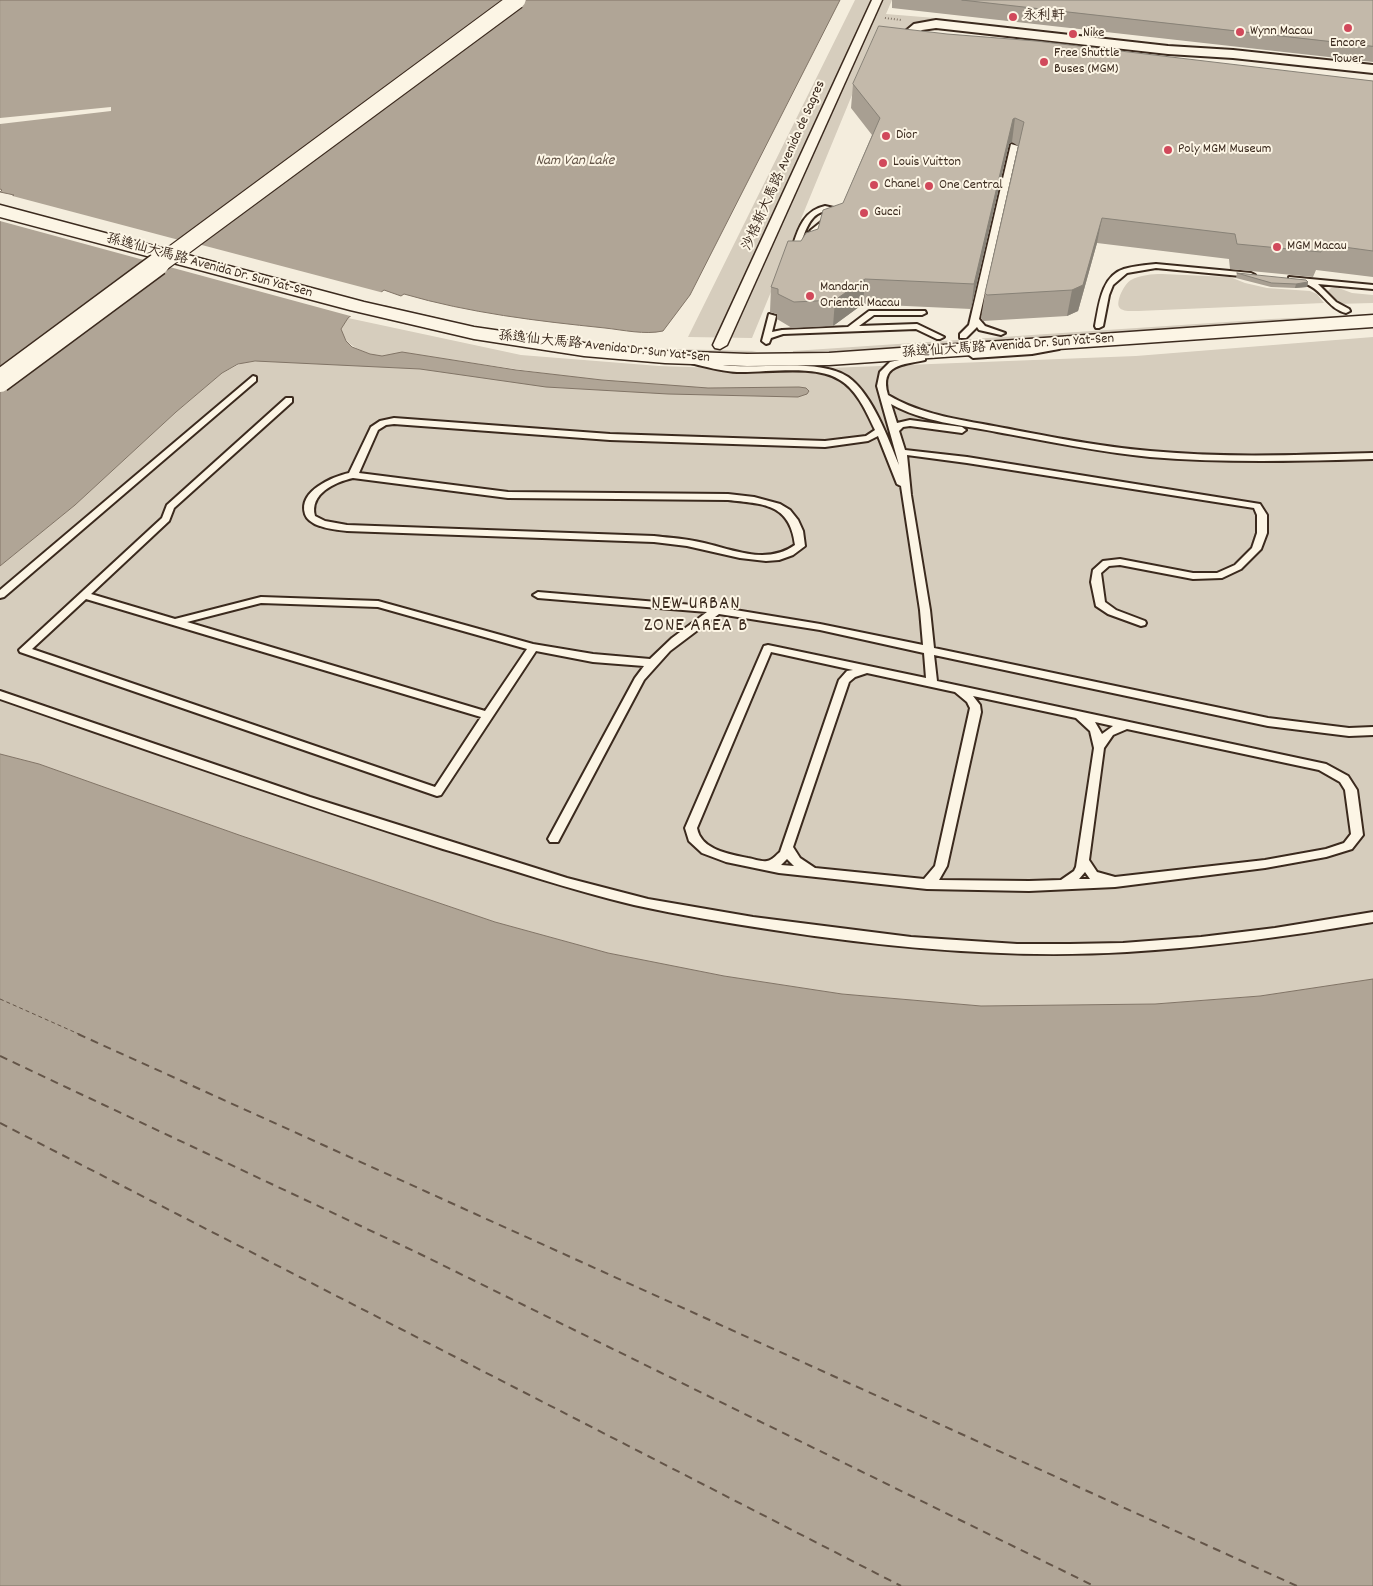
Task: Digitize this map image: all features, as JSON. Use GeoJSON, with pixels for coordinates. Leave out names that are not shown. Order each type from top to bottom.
{"type":"FeatureCollection","features":[{"type":"Feature","properties":{"kind":"main road"},"geometry":{"type":"LineString","coordinates":[[0,381],[517,0]]}},
{"type":"Feature","properties":{"kind":"main road","name":"孫逸仙大馬路 Avenida Dr. Sun Yat-Sen"},"geometry":{"type":"LineString","coordinates":[[0,198],[378,305],[424,311],[514,328],[601,339],[720,345],[766,341],[940,337],[969,328],[1001,334],[1223,316],[1373,310]]}},
{"type":"Feature","properties":{"kind":"main road","name":"孫逸仙大馬路 Avenida Dr. Sun Yat-Sen"},"geometry":{"type":"LineString","coordinates":[[0,211],[504,338],[571,348],[687,359],[774,361],[829,359],[1373,321]]}},
{"type":"Feature","properties":{"kind":"main road"},"geometry":{"type":"LineString","coordinates":[[766,341],[771,350],[782,354],[829,359]]}},
{"type":"Feature","properties":{"kind":"street","name":"沙格斯大馬路 Avenida de Sagres"},"geometry":{"type":"LineString","coordinates":[[720,345],[877,0]]}},
{"type":"Feature","properties":{"kind":"street"},"geometry":{"type":"LineString","coordinates":[[938,50],[915,44],[908,38],[908,34],[918,27],[936,24],[982,31],[1168,50],[1255,56],[1371,68]]}},
{"type":"Feature","properties":{"kind":"street"},"geometry":{"type":"LineString","coordinates":[[963,40],[969,34],[982,31]]}},
{"type":"Feature","properties":{"kind":"street"},"geometry":{"type":"LineString","coordinates":[[1168,50],[1179,58],[1179,64]]}},
{"type":"Feature","properties":{"kind":"street"},"geometry":{"type":"LineString","coordinates":[[1255,56],[1230,57],[1215,64],[1344,76],[1359,74],[1371,68]]}},
{"type":"Feature","properties":{"kind":"lane"},"geometry":{"type":"LineString","coordinates":[[969,328],[1014,146]]}},
{"type":"Feature","properties":{"kind":"lane"},"geometry":{"type":"LineString","coordinates":[[819,209],[835,211],[835,216],[822,225],[808,239],[794,262],[810,214],[819,209]]}},
{"type":"Feature","properties":{"kind":"lane"},"geometry":{"type":"LineString","coordinates":[[1099,326],[1105,295],[1110,284],[1119,275],[1131,269],[1156,266],[1262,276]]}},
{"type":"Feature","properties":{"kind":"lane"},"geometry":{"type":"LineString","coordinates":[[1282,278],[1373,287]]}},
{"type":"Feature","properties":{"kind":"lane"},"geometry":{"type":"LineString","coordinates":[[1301,280],[1318,287],[1332,305],[1346,310]]}},
{"type":"Feature","properties":{"kind":"lane"},"geometry":{"type":"LineString","coordinates":[[850,329],[872,313],[922,310],[922,328]]}},
{"type":"Feature","properties":{"kind":"lane"},"geometry":{"type":"LineString","coordinates":[[766,341],[774,318],[776,327],[786,332]]}},
{"type":"Feature","properties":{"kind":"lane"},"geometry":{"type":"LineString","coordinates":[[766,341],[773,334],[786,332],[850,329],[922,328],[930,334],[940,337]]}},
{"type":"Feature","properties":{"kind":"lane"},"geometry":{"type":"LineString","coordinates":[[932,683],[925,610],[906,495],[902,452],[881,386],[884,372],[900,361],[916,358],[1032,351],[1051,349],[1061,343]]}},
{"type":"Feature","properties":{"kind":"lane"},"geometry":{"type":"LineString","coordinates":[[687,359],[724,368],[816,370],[844,378],[852,386],[880,431],[906,495]]}},
{"type":"Feature","properties":{"kind":"lane"},"geometry":{"type":"LineString","coordinates":[[0,596],[253,379]]}},
{"type":"Feature","properties":{"kind":"lane"},"geometry":{"type":"LineString","coordinates":[[884,396],[902,406],[928,416],[1149,454],[1267,459],[1373,456]]}},
{"type":"Feature","properties":{"kind":"lane"},"geometry":{"type":"LineString","coordinates":[[289,400],[170,507],[166,519],[24,650],[437,792],[533,647]]}},
{"type":"Feature","properties":{"kind":"lane"},"geometry":{"type":"LineString","coordinates":[[872,416],[894,427],[910,423],[971,431],[1009,431]]}},
{"type":"Feature","properties":{"kind":"lane"},"geometry":{"type":"LineString","coordinates":[[353,475],[374,429],[383,423],[394,421],[610,437],[825,444],[868,438],[880,431]]}},
{"type":"Feature","properties":{"kind":"lane"},"geometry":{"type":"LineString","coordinates":[[902,452],[967,460],[1257,506],[1262,515],[1262,533],[1256,549],[1238,566],[1219,576],[1193,576],[1120,562],[1106,563],[1096,572],[1100,604],[1112,612],[1141,623]]}},
{"type":"Feature","properties":{"kind":"lane"},"geometry":{"type":"LineString","coordinates":[[353,475],[508,495],[728,497],[756,500],[776,506],[792,515],[800,534],[800,546],[792,554],[777,559],[749,557],[692,544],[622,538],[347,528],[322,524],[311,516],[309,505],[314,496],[341,476],[353,475]]}},
{"type":"Feature","properties":{"kind":"lane"},"geometry":{"type":"LineString","coordinates":[[84,595],[488,715]]}},
{"type":"Feature","properties":{"kind":"lane"},"geometry":{"type":"LineString","coordinates":[[538,595],[717,610],[820,627],[1268,722],[1349,732],[1373,731]]}},
{"type":"Feature","properties":{"kind":"lane"},"geometry":{"type":"LineString","coordinates":[[175,622],[261,600],[378,604],[533,647],[593,658],[650,664]]}},
{"type":"Feature","properties":{"kind":"lane"},"geometry":{"type":"LineString","coordinates":[[554,839],[628,698],[650,664],[674,640],[717,610]]}},
{"type":"Feature","properties":{"kind":"lane"},"geometry":{"type":"LineString","coordinates":[[768,648],[932,683],[1322,767],[1344,779],[1350,790],[1357,835],[1348,846],[1326,853],[1265,864],[1115,882],[966,885],[927,884],[764,866],[726,858],[706,850],[693,838],[691,828],[768,648]]}},
{"type":"Feature","properties":{"kind":"lane"},"geometry":{"type":"LineString","coordinates":[[830,661],[840,668],[844,680]]}},
{"type":"Feature","properties":{"kind":"lane"},"geometry":{"type":"LineString","coordinates":[[764,866],[774,864],[781,859],[788,848],[844,680],[851,674],[868,669]]}},
{"type":"Feature","properties":{"kind":"lane"},"geometry":{"type":"LineString","coordinates":[[927,884],[938,873],[941,866],[976,712],[971,699],[956,688]]}},
{"type":"Feature","properties":{"kind":"lane"},"geometry":{"type":"LineString","coordinates":[[0,695],[365,821],[615,896],[795,929],[928,944],[985,948],[1093,949],[1265,936],[1373,917]]}},
{"type":"Feature","properties":{"kind":"lane"},"geometry":{"type":"LineString","coordinates":[[976,712],[988,702],[1004,698]]}},
{"type":"Feature","properties":{"kind":"lane"},"geometry":{"type":"LineString","coordinates":[[1064,884],[1078,874],[1083,860],[1099,748],[1099,738],[1095,729],[1086,720],[1074,713]]}},
{"type":"Feature","properties":{"kind":"lane"},"geometry":{"type":"LineString","coordinates":[[1099,748],[1108,733],[1114,728],[1127,725]]}},
{"type":"Feature","properties":{"kind":"lane"},"geometry":{"type":"LineString","coordinates":[[788,848],[795,861],[819,873]]}},
{"type":"Feature","properties":{"kind":"lane"},"geometry":{"type":"LineString","coordinates":[[1083,860],[1093,875],[1115,882]]}},
{"type":"Feature","properties":{"kind":"lane"},"geometry":{"type":"LineString","coordinates":[[941,866],[953,879],[966,885]]}},
{"type":"Feature","properties":{"kind":"shaded area"},"geometry":{"type":"Polygon","coordinates":[[[855,0],[892,0],[886,14],[935,18],[873,44],[752,338],[688,337],[855,0]]]}},
{"type":"Feature","properties":{"kind":"shaded area"},"geometry":{"type":"Polygon","coordinates":[[[1162,274],[1230,277],[1267,288],[1310,291],[1317,294],[1324,303],[1138,311],[1120,309],[1118,304],[1120,296],[1129,282],[1142,276],[1162,274]]]}},
{"type":"Feature","properties":{"kind":"shaded area"},"geometry":{"type":"Polygon","coordinates":[[[1336,287],[1352,293],[1373,295],[1373,303],[1336,304],[1327,292],[1331,288],[1336,287]]]}},
{"type":"Feature","properties":{"kind":"shaded area"},"geometry":{"type":"Polygon","coordinates":[[[385,305],[477,327],[587,342],[671,349],[757,351],[741,354],[606,347],[503,334],[382,308],[385,305]]]}},
{"type":"Feature","properties":{"kind":"shaded area"},"geometry":{"type":"Polygon","coordinates":[[[1373,314],[1373,317],[823,353],[793,353],[793,351],[1271,319],[1373,314]]]}},
{"type":"Feature","properties":{"kind":"shaded area"},"geometry":{"type":"Polygon","coordinates":[[[348,318],[521,355],[659,366],[778,370],[1136,356],[1373,337],[1373,979],[1260,996],[1155,1004],[981,1006],[842,994],[724,976],[608,953],[495,922],[239,835],[39,764],[0,754],[0,566],[75,505],[176,412],[222,373],[244,362],[370,354],[356,348],[345,339],[341,329],[348,318]],[[402,352],[588,389],[705,388],[593,379],[402,352]]]}},
{"type":"Feature","properties":{"kind":"water","name":"Nam Van Lake"},"geometry":{"type":"Polygon","coordinates":[[[0,0],[840,0],[690,295],[663,331],[634,332],[503,316],[404,294],[401,296],[384,290],[348,318],[341,329],[346,341],[352,347],[370,354],[382,356],[402,352],[516,370],[602,380],[708,388],[799,387],[806,388],[809,391],[807,394],[798,397],[668,394],[546,387],[420,369],[255,361],[238,364],[222,373],[176,412],[75,505],[0,566],[0,205],[14,195],[0,192],[2,190],[0,189],[0,0]]]}},
{"type":"Feature","properties":{"kind":"water"},"geometry":{"type":"Polygon","coordinates":[[[0,754],[39,764],[239,835],[495,922],[608,953],[724,976],[842,994],[981,1006],[1155,1004],[1260,996],[1373,979],[1373,1586],[0,1586],[0,754]]]}},
{"type":"Feature","properties":{"kind":"pier"},"geometry":{"type":"Polygon","coordinates":[[[507,0],[526,0],[198,244],[384,293],[354,317],[0,221],[0,202],[8,196],[3,195],[5,194],[179,240],[507,0]]]}},
{"type":"Feature","properties":{"kind":"pier"},"geometry":{"type":"Polygon","coordinates":[[[111,107],[111,111],[0,124],[0,118],[111,107]]]}},
{"type":"Feature","properties":{"kind":"building"},"geometry":{"type":"Polygon","coordinates":[[[962,0],[1373,0],[1373,46],[962,0]]]}},
{"type":"Feature","properties":{"kind":"building"},"geometry":{"type":"Polygon","coordinates":[[[879,26],[1036,41],[1373,81],[1373,251],[1322,244],[1321,252],[1237,244],[1235,234],[1102,218],[1083,285],[1072,290],[987,295],[985,293],[1024,122],[1015,118],[1013,119],[974,284],[865,279],[835,300],[794,302],[778,294],[778,289],[771,287],[788,241],[801,241],[806,233],[818,229],[823,210],[843,203],[880,118],[853,84],[879,26]]]}},
{"type":"Feature","properties":{"kind":"building"},"geometry":{"type":"Polygon","coordinates":[[[1237,273],[1306,280],[1308,282],[1296,284],[1272,283],[1237,273]]]}},
{"type":"Feature","properties":{"kind":"ferry route"},"geometry":{"type":"LineString","coordinates":[[0,999],[81,1035]]}},
{"type":"Feature","properties":{"kind":"ferry route"},"geometry":{"type":"LineString","coordinates":[[78,1034],[1297,1586]]}},
{"type":"Feature","properties":{"kind":"ferry route"},"geometry":{"type":"LineString","coordinates":[[0,1056],[418,1253],[1094,1586]]}},
{"type":"Feature","properties":{"kind":"ferry route"},"geometry":{"type":"LineString","coordinates":[[0,1123],[901,1586]]}},
{"type":"Feature","properties":{"kind":"place","name":"永利軒"},"geometry":{"type":"Point","coordinates":[1013,17]}},
{"type":"Feature","properties":{"kind":"place","name":"Encore Tower"},"geometry":{"type":"Point","coordinates":[1348,28]}},
{"type":"Feature","properties":{"kind":"place","name":"Wynn Macau"},"geometry":{"type":"Point","coordinates":[1240,32]}},
{"type":"Feature","properties":{"kind":"place","name":"Nike"},"geometry":{"type":"Point","coordinates":[1073,34]}},
{"type":"Feature","properties":{"kind":"place","name":"Free Shuttle Buses (MGM)"},"geometry":{"type":"Point","coordinates":[1044,62]}},
{"type":"Feature","properties":{"kind":"place","name":"Dior"},"geometry":{"type":"Point","coordinates":[886,136]}},
{"type":"Feature","properties":{"kind":"place","name":"Poly MGM Museum"},"geometry":{"type":"Point","coordinates":[1168,150]}},
{"type":"Feature","properties":{"kind":"place","name":"Louis Vuitton"},"geometry":{"type":"Point","coordinates":[883,163]}},
{"type":"Feature","properties":{"kind":"place","name":"Chanel"},"geometry":{"type":"Point","coordinates":[874,185]}},
{"type":"Feature","properties":{"kind":"place","name":"One Central"},"geometry":{"type":"Point","coordinates":[929,186]}},
{"type":"Feature","properties":{"kind":"place","name":"Gucci"},"geometry":{"type":"Point","coordinates":[864,213]}},
{"type":"Feature","properties":{"kind":"place","name":"MGM Macau"},"geometry":{"type":"Point","coordinates":[1277,247]}},
{"type":"Feature","properties":{"kind":"place","name":"Mandarin Oriental Macau"},"geometry":{"type":"Point","coordinates":[810,296]}},
{"type":"Feature","properties":{"kind":"district","name":"NEW URBAN ZONE AREA B"},"geometry":{"type":"Point","coordinates":[696,616]}}]}
